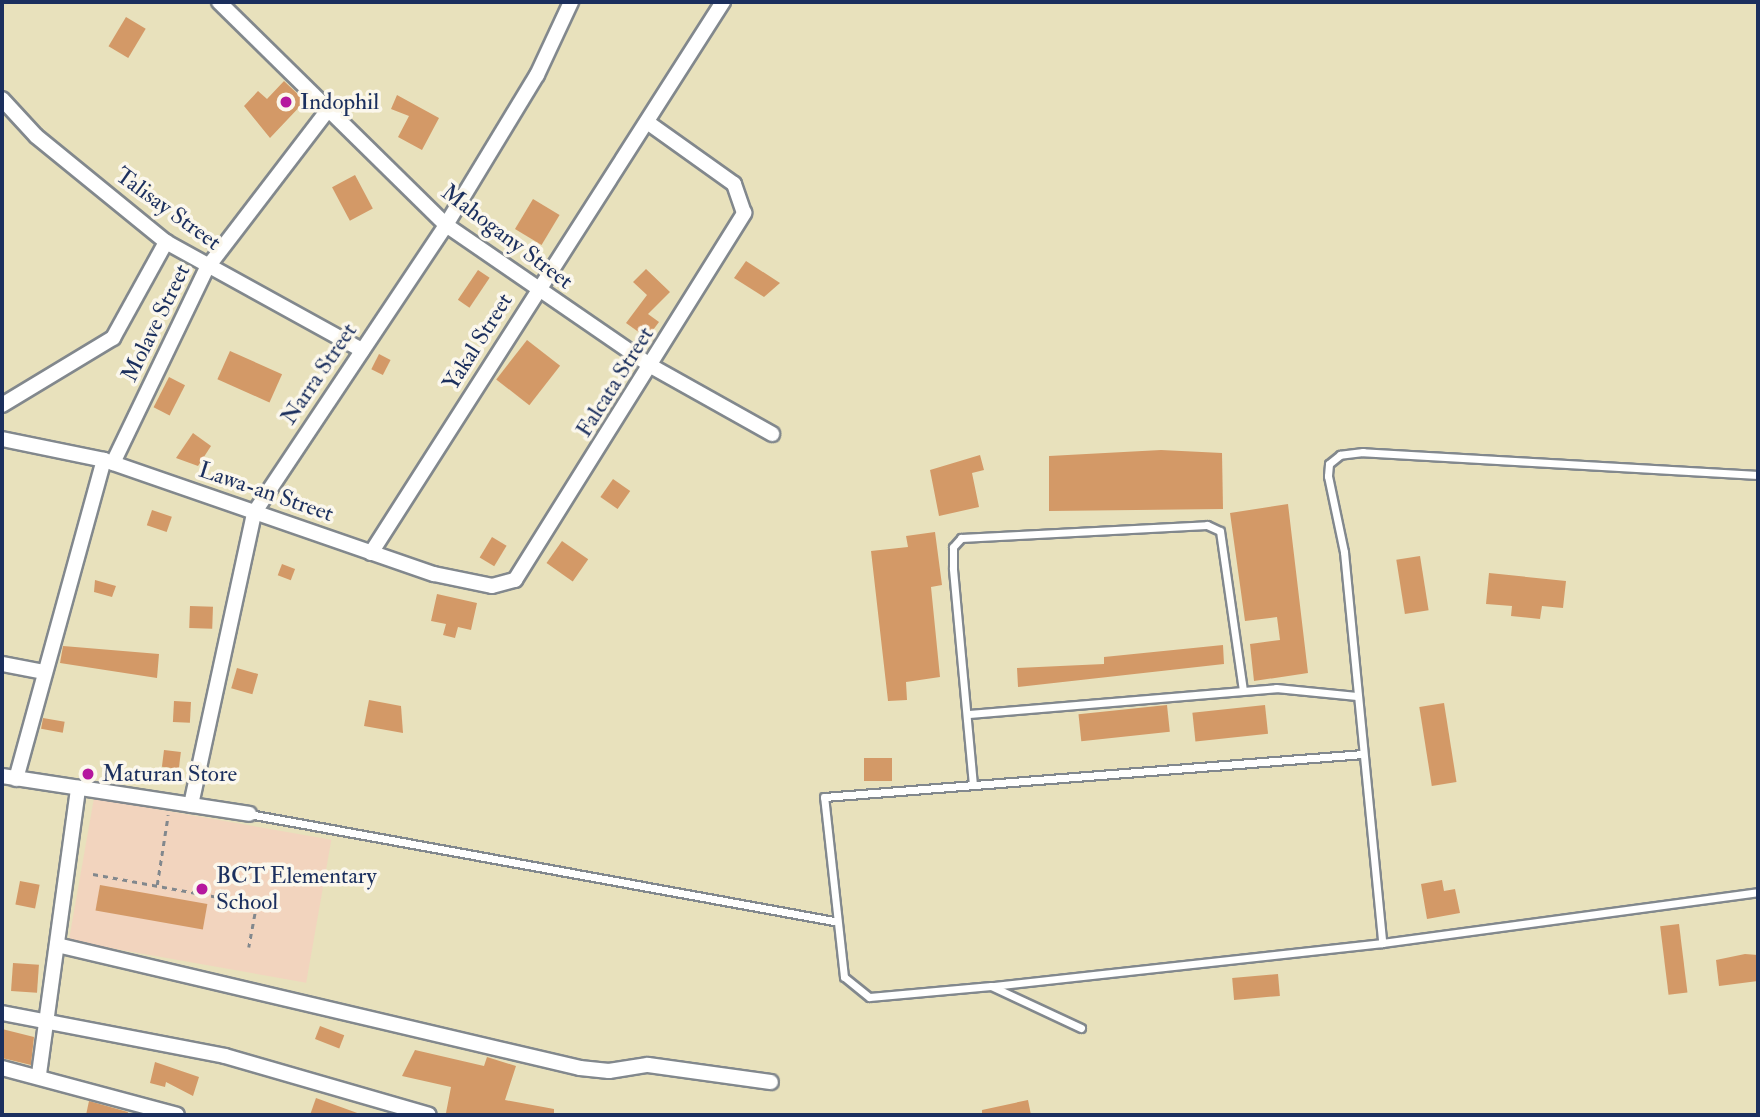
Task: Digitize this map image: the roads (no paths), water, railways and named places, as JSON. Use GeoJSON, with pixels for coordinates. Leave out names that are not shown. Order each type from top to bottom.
{"type":"FeatureCollection","features":[{"type":"Feature","properties":{"kind":"street","name":"Mahogany Street"},"geometry":{"type":"LineString","coordinates":[[219,2],[446,225],[537,291],[651,366],[772,435]]}},
{"type":"Feature","properties":{"kind":"street","name":"Narra Street"},"geometry":{"type":"LineString","coordinates":[[191,805],[254,513],[446,225],[537,75],[571,2]]}},
{"type":"Feature","properties":{"kind":"street","name":"Yakal Street"},"geometry":{"type":"LineString","coordinates":[[371,552],[723,2]]}},
{"type":"Feature","properties":{"kind":"street","name":"Talisay Street"},"geometry":{"type":"LineString","coordinates":[[2,99],[36,136],[166,242],[207,268],[362,350]]}},
{"type":"Feature","properties":{"kind":"street","name":"Molave Street"},"geometry":{"type":"LineString","coordinates":[[9,777],[108,461],[207,268],[327,111]]}},
{"type":"Feature","properties":{"kind":"street","name":"Falcata Street"},"geometry":{"type":"LineString","coordinates":[[515,580],[737,229],[744,202],[723,173],[647,122]]}},
{"type":"Feature","properties":{"kind":"street"},"geometry":{"type":"LineString","coordinates":[[2,405],[113,338],[166,242]]}},
{"type":"Feature","properties":{"kind":"street","name":"Lawa-an Street"},"geometry":{"type":"LineString","coordinates":[[2,439],[108,461],[371,552],[480,583],[515,580]]}},
{"type":"Feature","properties":{"kind":"street"},"geometry":{"type":"LineString","coordinates":[[2,664],[44,672]]}},
{"type":"Feature","properties":{"kind":"street"},"geometry":{"type":"LineString","coordinates":[[9,777],[249,814]]}},
{"type":"Feature","properties":{"kind":"street"},"geometry":{"type":"LineString","coordinates":[[39,1074],[78,788]]}},
{"type":"Feature","properties":{"kind":"street"},"geometry":{"type":"LineString","coordinates":[[57,945],[580,1068],[609,1071],[648,1065],[771,1082]]}},
{"type":"Feature","properties":{"kind":"street"},"geometry":{"type":"LineString","coordinates":[[2,1013],[225,1056],[429,1115]]}},
{"type":"Feature","properties":{"kind":"street"},"geometry":{"type":"LineString","coordinates":[[2,1068],[39,1074],[177,1115]]}},
{"type":"Feature","properties":{"kind":"lane"},"geometry":{"type":"LineString","coordinates":[[1382,943],[1344,552],[1328,476],[1329,464],[1340,455],[1758,475]]}},
{"type":"Feature","properties":{"kind":"lane"},"geometry":{"type":"LineString","coordinates":[[973,785],[969,714],[953,568],[953,547],[961,538],[1207,525],[1220,531],[1243,690]]}},
{"type":"Feature","properties":{"kind":"lane"},"geometry":{"type":"LineString","coordinates":[[969,714],[1243,690],[1357,696]]}},
{"type":"Feature","properties":{"kind":"lane"},"geometry":{"type":"LineString","coordinates":[[1363,754],[824,797],[834,921],[844,977],[869,997],[991,986],[1382,943],[1758,892]]}},
{"type":"Feature","properties":{"kind":"lane"},"geometry":{"type":"LineString","coordinates":[[249,814],[834,921]]}},
{"type":"Feature","properties":{"kind":"lane"},"geometry":{"type":"LineString","coordinates":[[991,986],[1081,1028]]}},
{"type":"Feature","properties":{"kind":"place","name":"Indophil"},"geometry":{"type":"Point","coordinates":[286,102]}},
{"type":"Feature","properties":{"kind":"place","name":"Maturan Store"},"geometry":{"type":"Point","coordinates":[88,774]}},
{"type":"Feature","properties":{"kind":"place","name":"BCT Elementary School"},"geometry":{"type":"Point","coordinates":[202,889]}}]}
